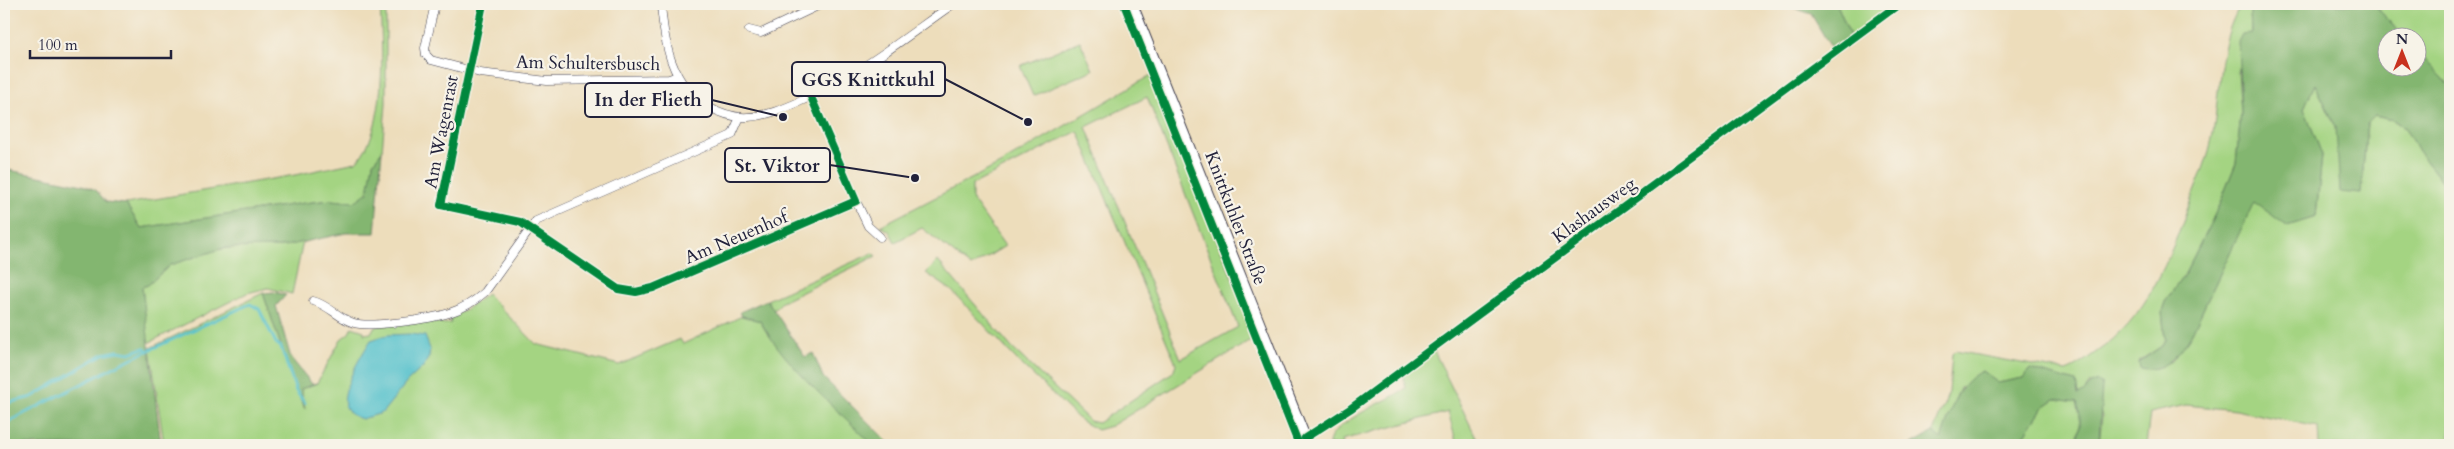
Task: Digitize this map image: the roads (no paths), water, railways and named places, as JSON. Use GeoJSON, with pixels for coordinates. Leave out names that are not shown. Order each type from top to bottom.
{"type":"FeatureCollection","features":[{"type":"Feature","properties":{"kind":"street","name":"Am Schultersbusch"},"geometry":{"type":"LineString","coordinates":[[435,4],[425,48],[426,55],[431,60],[469,68],[480,73],[547,81],[678,76]]}},
{"type":"Feature","properties":{"kind":"street","name":"Am Wagenrast"},"geometry":{"type":"LineString","coordinates":[[483,4],[442,205],[520,222],[530,229]]}},
{"type":"Feature","properties":{"kind":"street"},"geometry":{"type":"LineString","coordinates":[[661,4],[668,50],[678,76],[692,95],[702,104],[723,114],[740,117],[764,115],[811,96],[854,74],[953,4]]}},
{"type":"Feature","properties":{"kind":"street"},"geometry":{"type":"LineString","coordinates":[[749,30],[761,33],[822,4]]}},
{"type":"Feature","properties":{"kind":"street","name":"Knittkuhler Straße"},"geometry":{"type":"LineString","coordinates":[[1132,4],[1307,442]]}},
{"type":"Feature","properties":{"kind":"street","name":"Klashausweg"},"geometry":{"type":"LineString","coordinates":[[1307,442],[1900,4]]}},
{"type":"Feature","properties":{"kind":"street"},"geometry":{"type":"LineString","coordinates":[[811,96],[868,226],[880,237]]}},
{"type":"Feature","properties":{"kind":"street"},"geometry":{"type":"LineString","coordinates":[[313,301],[335,311],[349,322],[360,324],[395,322],[450,313],[475,301],[485,292],[536,221],[732,135],[740,117]]}},
{"type":"Feature","properties":{"kind":"street","name":"Am Neuenhof"},"geometry":{"type":"LineString","coordinates":[[530,229],[618,289],[636,292],[654,288],[856,201]]}},
{"type":"Feature","properties":{"kind":"water"},"geometry":{"type":"Polygon","coordinates":[[[410,334],[425,336],[430,349],[429,357],[423,367],[407,382],[382,413],[362,419],[351,414],[346,408],[344,401],[345,393],[352,374],[371,340],[387,335],[410,334]]]}},
{"type":"Feature","properties":{"kind":"waterway"},"geometry":{"type":"LineString","coordinates":[[2447,4],[2450,11]]}},
{"type":"Feature","properties":{"kind":"waterway"},"geometry":{"type":"LineString","coordinates":[[4,424],[130,359],[250,304],[259,309],[276,343],[281,347],[296,391],[305,403]]}},
{"type":"Feature","properties":{"kind":"waterway"},"geometry":{"type":"LineString","coordinates":[[4,404],[32,397],[103,354],[118,351],[130,353],[144,348],[148,351]]}},
{"type":"Feature","properties":{"kind":"place","name":"In der Flieth"},"geometry":{"type":"Point","coordinates":[783,117]}},
{"type":"Feature","properties":{"kind":"place","name":"GGS Knittkuhl"},"geometry":{"type":"Point","coordinates":[1028,122]}},
{"type":"Feature","properties":{"kind":"place","name":"St. Viktor"},"geometry":{"type":"Point","coordinates":[915,178]}}]}
